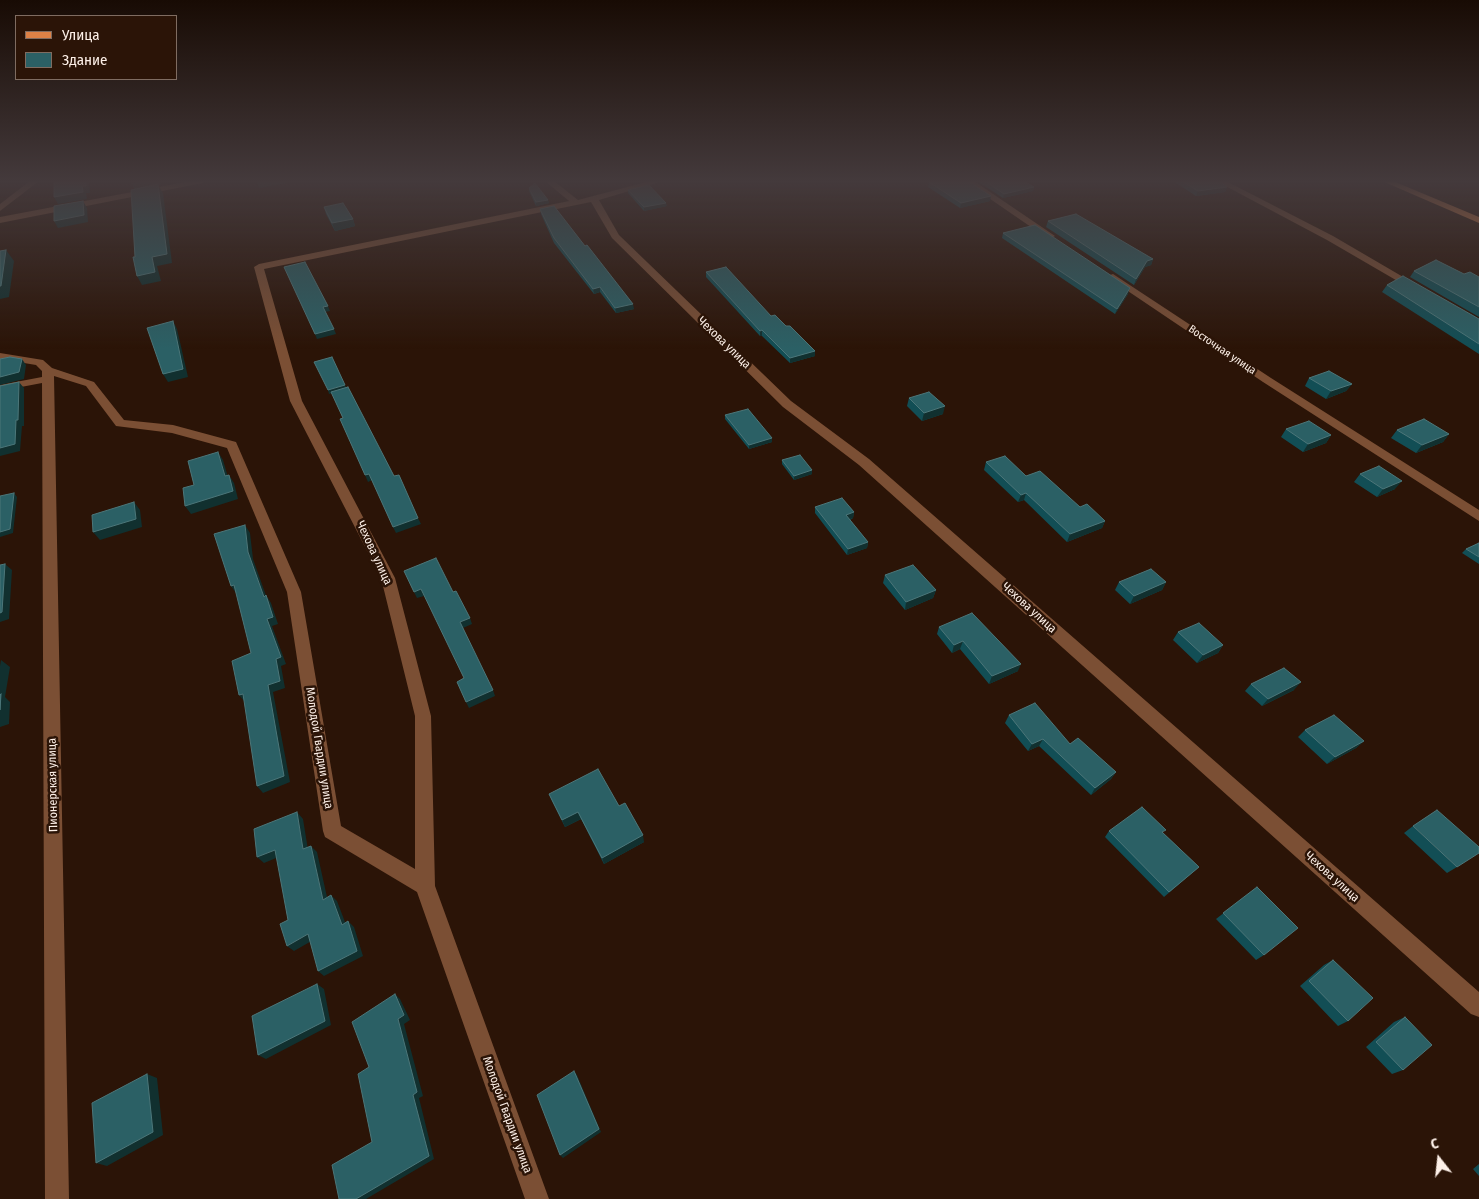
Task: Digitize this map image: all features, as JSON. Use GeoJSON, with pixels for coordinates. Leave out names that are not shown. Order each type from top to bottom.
{"type":"FeatureCollection","features":[{"type":"Feature","properties":{"kind":"street","name":"Чехова улица"},"geometry":{"type":"LineString","coordinates":[[405,237],[259,267],[296,401],[388,578],[423,716],[426,886]]}},
{"type":"Feature","properties":{"kind":"street","name":"Чехова улица"},"geometry":{"type":"LineString","coordinates":[[616,237],[787,404],[871,468],[1479,1006]]}},
{"type":"Feature","properties":{"kind":"street"},"geometry":{"type":"LineString","coordinates":[[1051,237],[1059,242]]}},
{"type":"Feature","properties":{"kind":"street"},"geometry":{"type":"LineString","coordinates":[[1328,237],[1429,295]]}},
{"type":"Feature","properties":{"kind":"street","name":"Восточная улица"},"geometry":{"type":"LineString","coordinates":[[1101,269],[1267,380],[1479,516]]}},
{"type":"Feature","properties":{"kind":"street"},"geometry":{"type":"LineString","coordinates":[[0,356],[40,362],[48,375],[0,388]]}},
{"type":"Feature","properties":{"kind":"street","name":"Молодой Гвардии улица"},"geometry":{"type":"LineString","coordinates":[[48,375],[90,384],[120,423],[173,429],[232,445],[294,592],[332,831],[426,886],[537,1199]]}},
{"type":"Feature","properties":{"kind":"street","name":"Пионерская улица"},"geometry":{"type":"LineString","coordinates":[[48,375],[57,1199]]}},
{"type":"Feature","properties":{"kind":"building"},"geometry":{"type":"Polygon","coordinates":[[[134,237],[165,237],[167,254],[152,257],[155,272],[137,276],[133,257],[135,257],[134,237]]]}},
{"type":"Feature","properties":{"kind":"building"},"geometry":{"type":"Polygon","coordinates":[[[578,237],[585,246],[587,245],[633,304],[615,308],[600,287],[593,289],[554,238],[578,237]]]}},
{"type":"Feature","properties":{"kind":"building"},"geometry":{"type":"Polygon","coordinates":[[[1009,237],[1053,237],[1130,288],[1117,309],[1009,237]]]}},
{"type":"Feature","properties":{"kind":"building"},"geometry":{"type":"Polygon","coordinates":[[[1072,237],[1115,237],[1153,259],[1147,261],[1136,279],[1072,237]]]}},
{"type":"Feature","properties":{"kind":"building"},"geometry":{"type":"Polygon","coordinates":[[[6,250],[1,286],[0,286],[0,251],[6,250]]]}},
{"type":"Feature","properties":{"kind":"building"},"geometry":{"type":"Polygon","coordinates":[[[1436,260],[1464,274],[1470,272],[1479,277],[1479,307],[1414,271],[1436,260]]]}},
{"type":"Feature","properties":{"kind":"building"},"geometry":{"type":"Polygon","coordinates":[[[305,262],[328,306],[323,307],[334,329],[315,334],[284,267],[305,262]]]}},
{"type":"Feature","properties":{"kind":"building"},"geometry":{"type":"Polygon","coordinates":[[[726,267],[771,316],[775,315],[786,326],[790,326],[815,351],[790,358],[762,330],[760,331],[706,272],[726,267]]]}},
{"type":"Feature","properties":{"kind":"building"},"geometry":{"type":"Polygon","coordinates":[[[1403,276],[1479,319],[1479,344],[1387,285],[1403,276]]]}},
{"type":"Feature","properties":{"kind":"building"},"geometry":{"type":"Polygon","coordinates":[[[173,321],[183,369],[163,374],[147,328],[173,321]]]}},
{"type":"Feature","properties":{"kind":"building"},"geometry":{"type":"Polygon","coordinates":[[[10,357],[22,359],[19,372],[0,377],[0,359],[10,357]]]}},
{"type":"Feature","properties":{"kind":"building"},"geometry":{"type":"Polygon","coordinates":[[[332,357],[345,385],[328,390],[314,362],[332,357]]]}},
{"type":"Feature","properties":{"kind":"building"},"geometry":{"type":"Polygon","coordinates":[[[1329,371],[1352,384],[1331,391],[1309,378],[1329,371]]]}},
{"type":"Feature","properties":{"kind":"building"},"geometry":{"type":"Polygon","coordinates":[[[19,382],[15,444],[0,448],[0,386],[19,382]]]}},
{"type":"Feature","properties":{"kind":"building"},"geometry":{"type":"Polygon","coordinates":[[[348,387],[394,476],[399,475],[418,518],[393,527],[369,474],[365,475],[340,419],[343,418],[331,392],[348,387]]]}},
{"type":"Feature","properties":{"kind":"building"},"geometry":{"type":"Polygon","coordinates":[[[929,392],[945,406],[924,413],[909,398],[929,392]]]}},
{"type":"Feature","properties":{"kind":"building"},"geometry":{"type":"Polygon","coordinates":[[[748,409],[772,438],[749,445],[725,415],[748,409]]]}},
{"type":"Feature","properties":{"kind":"building"},"geometry":{"type":"Polygon","coordinates":[[[1424,419],[1449,434],[1422,445],[1397,430],[1424,419]]]}},
{"type":"Feature","properties":{"kind":"building"},"geometry":{"type":"Polygon","coordinates":[[[1309,421],[1331,435],[1308,444],[1286,429],[1309,421]]]}},
{"type":"Feature","properties":{"kind":"building"},"geometry":{"type":"Polygon","coordinates":[[[218,452],[225,476],[229,475],[233,491],[185,506],[183,488],[194,485],[188,461],[218,452]]]}},
{"type":"Feature","properties":{"kind":"building"},"geometry":{"type":"Polygon","coordinates":[[[800,455],[812,470],[794,476],[782,460],[800,455]]]}},
{"type":"Feature","properties":{"kind":"building"},"geometry":{"type":"Polygon","coordinates":[[[1005,456],[1026,476],[1040,471],[1080,507],[1087,504],[1105,521],[1070,534],[1026,493],[1021,495],[986,462],[1005,456]]]}},
{"type":"Feature","properties":{"kind":"building"},"geometry":{"type":"Polygon","coordinates":[[[1379,466],[1402,481],[1383,489],[1360,474],[1379,466]]]}},
{"type":"Feature","properties":{"kind":"building"},"geometry":{"type":"Polygon","coordinates":[[[14,493],[10,529],[0,532],[0,496],[14,493]]]}},
{"type":"Feature","properties":{"kind":"building"},"geometry":{"type":"Polygon","coordinates":[[[842,498],[854,512],[846,515],[868,542],[848,549],[815,507],[842,498]]]}},
{"type":"Feature","properties":{"kind":"building"},"geometry":{"type":"Polygon","coordinates":[[[134,502],[136,519],[93,532],[92,515],[134,502]]]}},
{"type":"Feature","properties":{"kind":"building"},"geometry":{"type":"Polygon","coordinates":[[[245,525],[248,552],[273,617],[267,619],[281,657],[276,659],[280,681],[268,685],[284,776],[257,786],[243,694],[239,695],[232,661],[251,653],[234,585],[231,586],[214,534],[245,525]]]}},
{"type":"Feature","properties":{"kind":"building"},"geometry":{"type":"Polygon","coordinates":[[[1479,543],[1479,557],[1466,549],[1479,543]]]}},
{"type":"Feature","properties":{"kind":"building"},"geometry":{"type":"Polygon","coordinates":[[[436,558],[453,592],[456,591],[470,618],[460,622],[493,690],[466,702],[457,682],[464,678],[421,589],[414,592],[404,571],[436,558]]]}},
{"type":"Feature","properties":{"kind":"building"},"geometry":{"type":"Polygon","coordinates":[[[5,564],[2,612],[0,613],[0,565],[5,564]]]}},
{"type":"Feature","properties":{"kind":"building"},"geometry":{"type":"Polygon","coordinates":[[[913,565],[936,590],[906,602],[885,575],[913,565]]]}},
{"type":"Feature","properties":{"kind":"building"},"geometry":{"type":"Polygon","coordinates":[[[1151,569],[1166,582],[1134,596],[1119,582],[1151,569]]]}},
{"type":"Feature","properties":{"kind":"building"},"geometry":{"type":"Polygon","coordinates":[[[972,613],[1021,664],[992,676],[963,641],[954,645],[939,627],[972,613]]]}},
{"type":"Feature","properties":{"kind":"building"},"geometry":{"type":"Polygon","coordinates":[[[1199,623],[1223,645],[1203,655],[1178,632],[1199,623]]]}},
{"type":"Feature","properties":{"kind":"building"},"geometry":{"type":"Polygon","coordinates":[[[1284,668],[1301,682],[1268,699],[1251,684],[1284,668]]]}},
{"type":"Feature","properties":{"kind":"building"},"geometry":{"type":"Polygon","coordinates":[[[1035,703],[1070,744],[1078,738],[1116,772],[1095,788],[1043,739],[1032,744],[1009,715],[1035,703]]]}},
{"type":"Feature","properties":{"kind":"building"},"geometry":{"type":"Polygon","coordinates":[[[1334,715],[1364,741],[1335,757],[1305,730],[1334,715]]]}},
{"type":"Feature","properties":{"kind":"building"},"geometry":{"type":"Polygon","coordinates":[[[598,769],[619,806],[625,803],[643,835],[602,858],[578,812],[562,820],[549,794],[598,769]]]}},
{"type":"Feature","properties":{"kind":"building"},"geometry":{"type":"Polygon","coordinates":[[[1142,807],[1166,830],[1162,832],[1199,867],[1169,892],[1109,831],[1142,807]]]}},
{"type":"Feature","properties":{"kind":"building"},"geometry":{"type":"Polygon","coordinates":[[[1437,810],[1479,847],[1479,853],[1457,867],[1413,826],[1437,810]]]}},
{"type":"Feature","properties":{"kind":"building"},"geometry":{"type":"Polygon","coordinates":[[[297,812],[303,849],[311,846],[323,900],[331,895],[342,925],[348,921],[357,951],[318,971],[308,934],[287,946],[280,924],[288,920],[275,850],[257,857],[254,829],[297,812]]]}},
{"type":"Feature","properties":{"kind":"building"},"geometry":{"type":"Polygon","coordinates":[[[1257,887],[1298,928],[1264,955],[1223,913],[1257,887]]]}},
{"type":"Feature","properties":{"kind":"building"},"geometry":{"type":"Polygon","coordinates":[[[1333,960],[1373,998],[1348,1021],[1309,981],[1333,960]]]}},
{"type":"Feature","properties":{"kind":"building"},"geometry":{"type":"Polygon","coordinates":[[[317,984],[325,1021],[258,1055],[252,1016],[317,984]]]}},
{"type":"Feature","properties":{"kind":"building"},"geometry":{"type":"Polygon","coordinates":[[[395,994],[404,1015],[398,1019],[417,1092],[413,1095],[429,1156],[356,1199],[339,1199],[332,1165],[372,1142],[358,1074],[369,1067],[352,1022],[395,994]]]}},
{"type":"Feature","properties":{"kind":"building"},"geometry":{"type":"Polygon","coordinates":[[[1405,1017],[1432,1045],[1403,1070],[1376,1042],[1405,1017]]]}},
{"type":"Feature","properties":{"kind":"building"},"geometry":{"type":"Polygon","coordinates":[[[574,1071],[599,1129],[560,1155],[537,1095],[574,1071]]]}},
{"type":"Feature","properties":{"kind":"building"},"geometry":{"type":"Polygon","coordinates":[[[147,1074],[153,1132],[96,1163],[92,1103],[147,1074]]]}}]}
